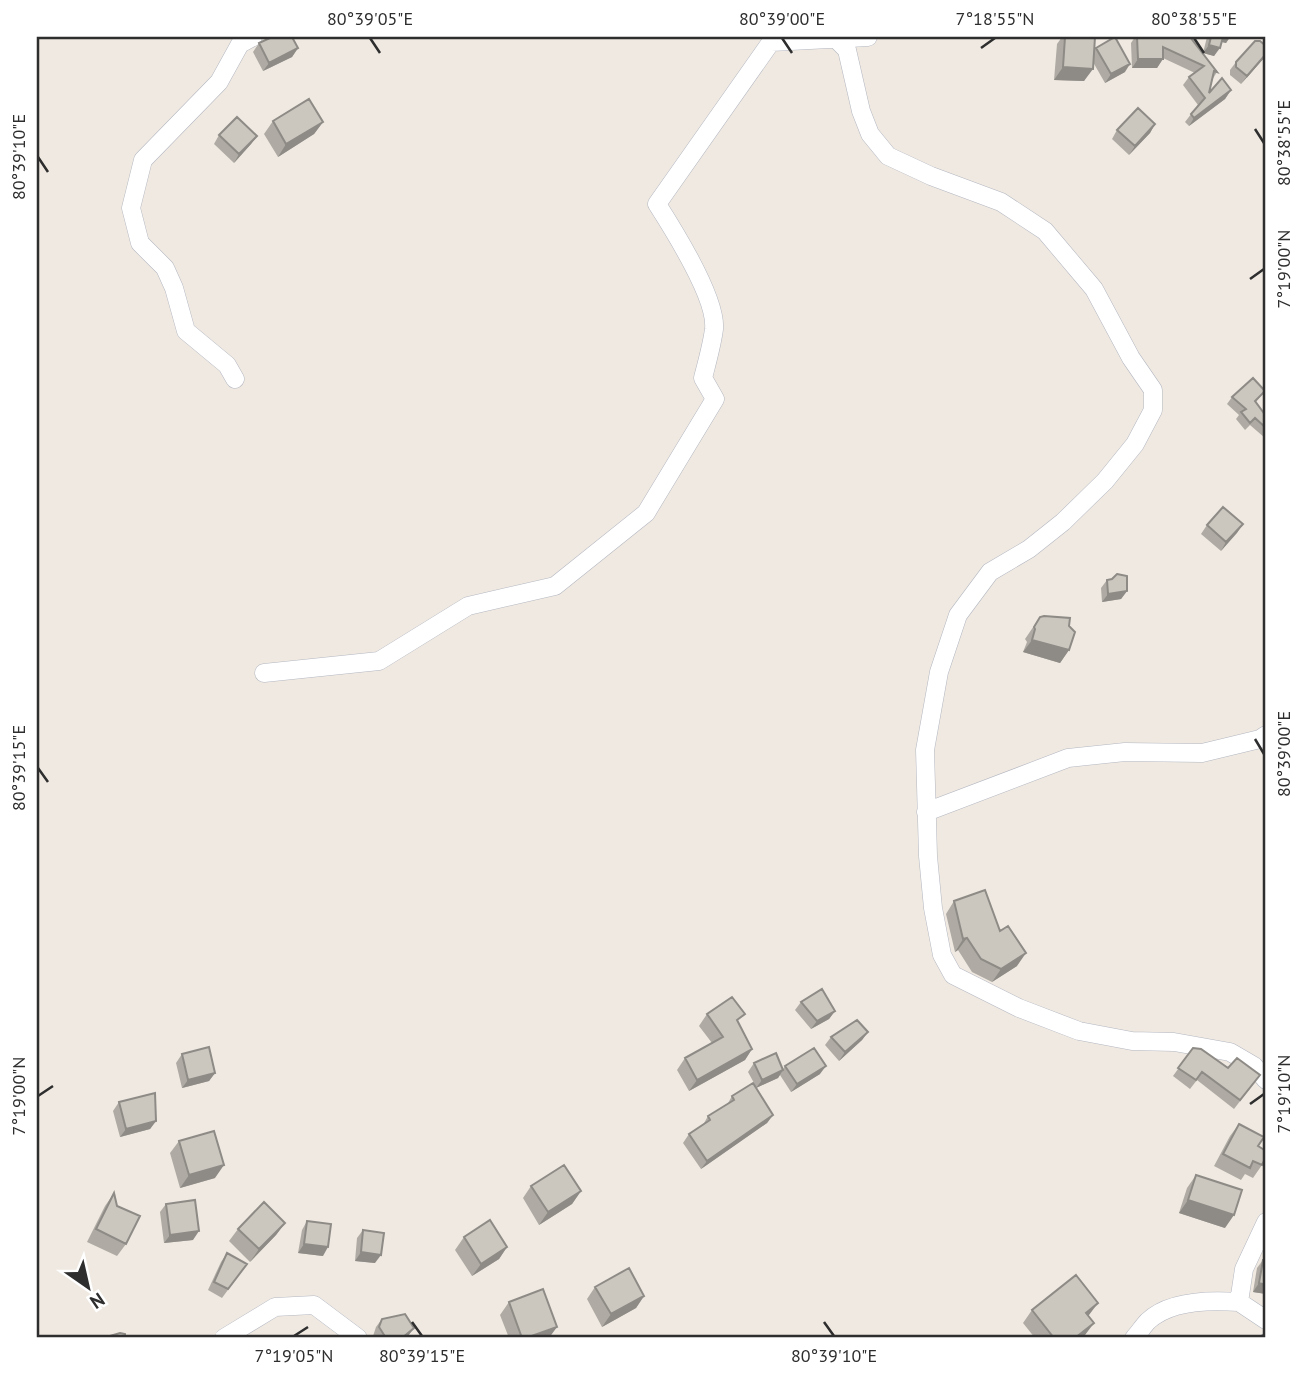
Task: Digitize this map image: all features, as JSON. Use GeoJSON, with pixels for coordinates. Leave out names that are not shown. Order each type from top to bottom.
{"type":"FeatureCollection","features":[{"type":"Feature","properties":{"kind":"street"},"geometry":{"type":"LineString","coordinates":[[235,379],[227,365],[186,331],[174,288],[165,268],[140,243],[131,208],[144,160],[219,82],[240,44],[253,37]]}},
{"type":"Feature","properties":{"kind":"street"},"geometry":{"type":"LineString","coordinates":[[264,673],[379,661],[468,606],[555,586],[646,513],[715,399],[703,378],[715,326],[686,250],[657,204],[771,42],[868,37]]}},
{"type":"Feature","properties":{"kind":"street"},"geometry":{"type":"LineString","coordinates":[[836,38],[847,50],[861,111],[870,134],[888,156],[931,176],[1001,202],[1045,231],[1094,289],[1131,358],[1153,390],[1153,411],[1135,444],[1105,481],[1063,522],[1029,549],[990,572],[958,615],[939,672],[925,750],[926,812],[933,908],[942,955],[953,975],[1019,1008],[1079,1031],[1132,1041],[1174,1042],[1230,1052],[1254,1066],[1266,1080]]}},
{"type":"Feature","properties":{"kind":"street"},"geometry":{"type":"LineString","coordinates":[[926,812],[1068,758],[1125,752],[1202,753],[1260,740],[1266,735]]}},
{"type":"Feature","properties":{"kind":"street"},"geometry":{"type":"LineString","coordinates":[[1240,1302],[1244,1269],[1266,1222]]}},
{"type":"Feature","properties":{"kind":"street"},"geometry":{"type":"LineString","coordinates":[[1134,1338],[1150,1319],[1173,1308],[1212,1300],[1240,1302],[1266,1320]]}},
{"type":"Feature","properties":{"kind":"street"},"geometry":{"type":"LineString","coordinates":[[224,1338],[275,1307],[314,1305],[358,1338]]}},
{"type":"Feature","properties":{"kind":"building"},"geometry":{"type":"Polygon","coordinates":[[[272,37],[292,37],[298,48],[269,63],[259,43],[272,37]]]}},
{"type":"Feature","properties":{"kind":"building"},"geometry":{"type":"Polygon","coordinates":[[[1065,37],[1095,37],[1093,69],[1063,67],[1065,37]]]}},
{"type":"Feature","properties":{"kind":"building"},"geometry":{"type":"Polygon","coordinates":[[[1115,37],[1130,64],[1111,74],[1096,48],[1115,37]]]}},
{"type":"Feature","properties":{"kind":"building"},"geometry":{"type":"Polygon","coordinates":[[[1137,37],[1190,37],[1217,72],[1214,71],[1209,93],[1222,78],[1231,90],[1194,118],[1191,114],[1205,98],[1189,77],[1204,66],[1163,47],[1163,59],[1138,59],[1137,37]]]}},
{"type":"Feature","properties":{"kind":"building"},"geometry":{"type":"Polygon","coordinates":[[[1211,37],[1223,37],[1220,48],[1209,45],[1211,37]]]}},
{"type":"Feature","properties":{"kind":"building"},"geometry":{"type":"Polygon","coordinates":[[[1255,41],[1266,46],[1266,54],[1247,76],[1236,67],[1236,62],[1255,41]]]}},
{"type":"Feature","properties":{"kind":"building"},"geometry":{"type":"Polygon","coordinates":[[[309,99],[323,122],[286,144],[273,121],[309,99]]]}},
{"type":"Feature","properties":{"kind":"building"},"geometry":{"type":"Polygon","coordinates":[[[1138,108],[1155,124],[1135,146],[1117,130],[1138,108]]]}},
{"type":"Feature","properties":{"kind":"building"},"geometry":{"type":"Polygon","coordinates":[[[237,117],[257,136],[239,154],[219,135],[237,117]]]}},
{"type":"Feature","properties":{"kind":"building"},"geometry":{"type":"Polygon","coordinates":[[[1253,378],[1265,391],[1255,401],[1266,416],[1266,428],[1255,418],[1250,423],[1241,412],[1246,409],[1232,397],[1253,378]]]}},
{"type":"Feature","properties":{"kind":"building"},"geometry":{"type":"Polygon","coordinates":[[[1223,507],[1243,524],[1226,542],[1207,525],[1223,507]]]}},
{"type":"Feature","properties":{"kind":"building"},"geometry":{"type":"Polygon","coordinates":[[[1117,574],[1127,576],[1127,591],[1108,594],[1107,580],[1117,574]]]}},
{"type":"Feature","properties":{"kind":"building"},"geometry":{"type":"Polygon","coordinates":[[[1040,617],[1070,618],[1069,626],[1075,632],[1069,650],[1032,640],[1034,627],[1040,617]]]}},
{"type":"Feature","properties":{"kind":"building"},"geometry":{"type":"Polygon","coordinates":[[[985,890],[1000,931],[1008,926],[1026,953],[1001,969],[981,959],[967,938],[963,939],[954,901],[985,890]]]}},
{"type":"Feature","properties":{"kind":"building"},"geometry":{"type":"Polygon","coordinates":[[[822,989],[835,1011],[817,1021],[801,1002],[822,989]]]}},
{"type":"Feature","properties":{"kind":"building"},"geometry":{"type":"Polygon","coordinates":[[[732,997],[745,1014],[737,1020],[752,1049],[697,1080],[685,1058],[723,1037],[707,1014],[732,997]]]}},
{"type":"Feature","properties":{"kind":"building"},"geometry":{"type":"Polygon","coordinates":[[[857,1020],[868,1032],[845,1052],[831,1037],[857,1020]]]}},
{"type":"Feature","properties":{"kind":"building"},"geometry":{"type":"Polygon","coordinates":[[[209,1047],[215,1073],[188,1080],[182,1054],[209,1047]]]}},
{"type":"Feature","properties":{"kind":"building"},"geometry":{"type":"Polygon","coordinates":[[[814,1048],[826,1066],[797,1084],[785,1066],[814,1048]]]}},
{"type":"Feature","properties":{"kind":"building"},"geometry":{"type":"Polygon","coordinates":[[[1193,1048],[1201,1049],[1228,1068],[1237,1058],[1260,1075],[1240,1100],[1202,1072],[1196,1080],[1178,1068],[1193,1048]]]}},
{"type":"Feature","properties":{"kind":"building"},"geometry":{"type":"Polygon","coordinates":[[[776,1053],[783,1070],[762,1080],[754,1063],[776,1053]]]}},
{"type":"Feature","properties":{"kind":"building"},"geometry":{"type":"Polygon","coordinates":[[[753,1083],[773,1115],[707,1161],[689,1134],[710,1120],[708,1116],[734,1100],[732,1096],[753,1083]]]}},
{"type":"Feature","properties":{"kind":"building"},"geometry":{"type":"Polygon","coordinates":[[[155,1093],[156,1121],[126,1129],[119,1102],[155,1093]]]}},
{"type":"Feature","properties":{"kind":"building"},"geometry":{"type":"Polygon","coordinates":[[[1239,1124],[1264,1137],[1258,1146],[1266,1151],[1262,1165],[1253,1161],[1250,1168],[1223,1154],[1239,1124]]]}},
{"type":"Feature","properties":{"kind":"building"},"geometry":{"type":"Polygon","coordinates":[[[214,1131],[224,1165],[189,1175],[179,1141],[214,1131]]]}},
{"type":"Feature","properties":{"kind":"building"},"geometry":{"type":"Polygon","coordinates":[[[564,1165],[581,1191],[548,1212],[531,1186],[564,1165]]]}},
{"type":"Feature","properties":{"kind":"building"},"geometry":{"type":"Polygon","coordinates":[[[1196,1175],[1242,1190],[1234,1215],[1188,1200],[1196,1175]]]}},
{"type":"Feature","properties":{"kind":"building"},"geometry":{"type":"Polygon","coordinates":[[[114,1193],[117,1206],[140,1216],[126,1244],[96,1229],[114,1193]]]}},
{"type":"Feature","properties":{"kind":"building"},"geometry":{"type":"Polygon","coordinates":[[[195,1200],[199,1231],[170,1235],[166,1204],[195,1200]]]}},
{"type":"Feature","properties":{"kind":"building"},"geometry":{"type":"Polygon","coordinates":[[[264,1202],[285,1223],[259,1249],[238,1229],[264,1202]]]}},
{"type":"Feature","properties":{"kind":"building"},"geometry":{"type":"Polygon","coordinates":[[[490,1220],[507,1247],[481,1264],[464,1237],[490,1220]]]}},
{"type":"Feature","properties":{"kind":"building"},"geometry":{"type":"Polygon","coordinates":[[[307,1221],[331,1224],[328,1247],[304,1244],[307,1221]]]}},
{"type":"Feature","properties":{"kind":"building"},"geometry":{"type":"Polygon","coordinates":[[[363,1230],[384,1233],[381,1255],[361,1252],[363,1230]]]}},
{"type":"Feature","properties":{"kind":"building"},"geometry":{"type":"Polygon","coordinates":[[[227,1253],[247,1264],[228,1289],[214,1282],[227,1253]]]}},
{"type":"Feature","properties":{"kind":"building"},"geometry":{"type":"Polygon","coordinates":[[[1263,1260],[1266,1260],[1266,1285],[1259,1283],[1263,1260]]]}},
{"type":"Feature","properties":{"kind":"building"},"geometry":{"type":"Polygon","coordinates":[[[629,1268],[644,1296],[611,1314],[595,1287],[629,1268]]]}},
{"type":"Feature","properties":{"kind":"building"},"geometry":{"type":"Polygon","coordinates":[[[1076,1275],[1098,1303],[1086,1313],[1094,1323],[1075,1338],[1054,1338],[1032,1310],[1076,1275]]]}},
{"type":"Feature","properties":{"kind":"building"},"geometry":{"type":"Polygon","coordinates":[[[543,1289],[557,1327],[522,1338],[509,1302],[543,1289]]]}},
{"type":"Feature","properties":{"kind":"building"},"geometry":{"type":"Polygon","coordinates":[[[405,1314],[414,1328],[402,1338],[386,1338],[379,1327],[382,1319],[405,1314]]]}},
{"type":"Feature","properties":{"kind":"building"},"geometry":{"type":"Polygon","coordinates":[[[125,1334],[125,1338],[103,1338],[125,1334]]]}}]}
